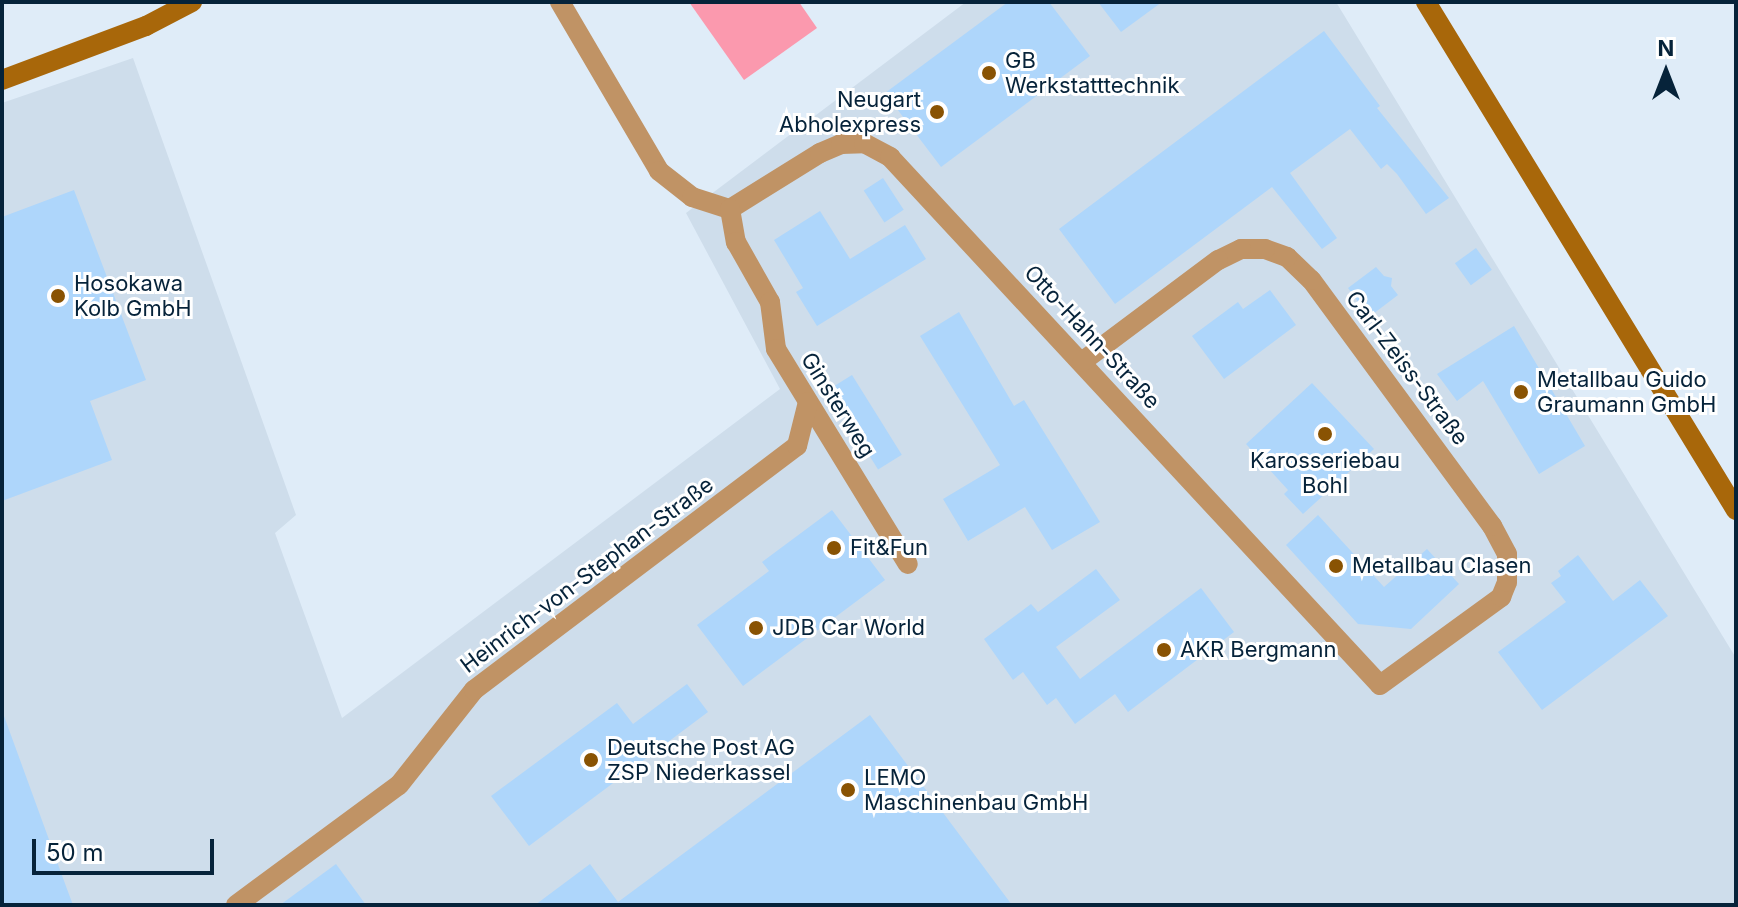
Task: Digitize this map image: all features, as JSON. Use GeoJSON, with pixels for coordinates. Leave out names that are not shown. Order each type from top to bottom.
{"type":"FeatureCollection","features":[{"type":"Feature","properties":{"kind":"main road"},"geometry":{"type":"LineString","coordinates":[[2,80],[146,26],[192,2]]}},
{"type":"Feature","properties":{"kind":"main road"},"geometry":{"type":"LineString","coordinates":[[1426,2],[1736,510]]}},
{"type":"Feature","properties":{"kind":"street"},"geometry":{"type":"LineString","coordinates":[[560,2],[659,171],[692,197],[730,209]]}},
{"type":"Feature","properties":{"kind":"street","name":"Otto-Hahn-Straße"},"geometry":{"type":"LineString","coordinates":[[730,209],[820,153],[841,144],[864,143],[890,157],[1083,361],[1380,685]]}},
{"type":"Feature","properties":{"kind":"street","name":"Ginsterweg"},"geometry":{"type":"LineString","coordinates":[[730,209],[736,242],[770,302],[776,349],[908,564]]}},
{"type":"Feature","properties":{"kind":"street","name":"Carl-Zeiss-Straße"},"geometry":{"type":"LineString","coordinates":[[1083,361],[1218,260],[1241,249],[1265,249],[1287,257],[1311,280],[1473,495],[1507,554],[1507,582],[1501,597],[1380,685]]}},
{"type":"Feature","properties":{"kind":"street","name":"Heinrich-von-Stephan-Straße"},"geometry":{"type":"LineString","coordinates":[[236,905],[399,785],[474,690],[797,446],[808,402]]}},
{"type":"Feature","properties":{"kind":"shaded area"},"geometry":{"type":"Polygon","coordinates":[[[689,2],[799,2],[817,28],[744,80],[689,2]]]}},
{"type":"Feature","properties":{"kind":"shaded area"},"geometry":{"type":"Polygon","coordinates":[[[966,2],[1336,2],[1736,658],[1736,905],[2,905],[2,103],[133,58],[296,515],[275,533],[342,718],[780,389],[686,213],[966,2]]]}},
{"type":"Feature","properties":{"kind":"building"},"geometry":{"type":"Polygon","coordinates":[[[1008,2],[1049,2],[1090,56],[941,167],[885,93],[1008,2]]]}},
{"type":"Feature","properties":{"kind":"building"},"geometry":{"type":"Polygon","coordinates":[[[1098,2],[1162,2],[1121,32],[1098,2]]]}},
{"type":"Feature","properties":{"kind":"building"},"geometry":{"type":"Polygon","coordinates":[[[1324,31],[1380,106],[1377,108],[1449,198],[1426,214],[1397,174],[1387,164],[1381,169],[1350,129],[1290,173],[1337,238],[1322,249],[1272,187],[1115,304],[1059,229],[1324,31]]]}},
{"type":"Feature","properties":{"kind":"building"},"geometry":{"type":"Polygon","coordinates":[[[883,178],[904,210],[884,222],[864,191],[883,178]]]}},
{"type":"Feature","properties":{"kind":"building","name":"Hosokawa Kolb GmbH"},"geometry":{"type":"Polygon","coordinates":[[[74,190],[146,380],[90,401],[112,460],[2,501],[2,217],[74,190]]]}},
{"type":"Feature","properties":{"kind":"building"},"geometry":{"type":"Polygon","coordinates":[[[820,211],[850,259],[905,225],[926,259],[817,326],[796,292],[803,288],[774,240],[820,211]]]}},
{"type":"Feature","properties":{"kind":"building"},"geometry":{"type":"Polygon","coordinates":[[[1476,248],[1492,270],[1471,285],[1455,263],[1476,248]]]}},
{"type":"Feature","properties":{"kind":"building"},"geometry":{"type":"Polygon","coordinates":[[[1376,267],[1384,276],[1392,278],[1391,286],[1398,295],[1369,317],[1348,288],[1376,267]]]}},
{"type":"Feature","properties":{"kind":"building"},"geometry":{"type":"Polygon","coordinates":[[[1270,290],[1296,325],[1224,379],[1192,336],[1238,302],[1243,309],[1270,290]]]}},
{"type":"Feature","properties":{"kind":"building"},"geometry":{"type":"Polygon","coordinates":[[[959,312],[1014,406],[1024,400],[1100,522],[1052,550],[1025,507],[968,541],[943,499],[1000,465],[920,336],[959,312]]]}},
{"type":"Feature","properties":{"kind":"building","name":"Metallbau Guido Graumann GmbH"},"geometry":{"type":"Polygon","coordinates":[[[1514,326],[1585,446],[1539,474],[1483,381],[1457,401],[1437,374],[1514,326]]]}},
{"type":"Feature","properties":{"kind":"building"},"geometry":{"type":"Polygon","coordinates":[[[852,375],[902,455],[878,470],[828,390],[852,375]]]}},
{"type":"Feature","properties":{"kind":"building"},"geometry":{"type":"Polygon","coordinates":[[[1312,383],[1374,449],[1303,514],[1284,494],[1288,490],[1246,444],[1312,383]]]}},
{"type":"Feature","properties":{"kind":"building"},"geometry":{"type":"Polygon","coordinates":[[[832,510],[885,580],[743,686],[697,625],[769,571],[762,562],[832,510]]]}},
{"type":"Feature","properties":{"kind":"building","name":"Metallbau Clasen"},"geometry":{"type":"Polygon","coordinates":[[[1318,515],[1384,587],[1427,549],[1459,584],[1411,629],[1358,624],[1286,545],[1318,515]]]}},
{"type":"Feature","properties":{"kind":"building"},"geometry":{"type":"Polygon","coordinates":[[[1578,555],[1613,601],[1640,580],[1668,616],[1542,710],[1498,652],[1566,602],[1551,583],[1561,576],[1558,571],[1578,555]]]}},
{"type":"Feature","properties":{"kind":"building"},"geometry":{"type":"Polygon","coordinates":[[[1096,569],[1120,600],[1056,647],[1080,679],[1201,588],[1234,632],[1128,712],[1115,694],[1075,724],[1056,698],[1047,705],[1023,672],[1013,680],[984,639],[1031,604],[1038,612],[1096,569]]]}},
{"type":"Feature","properties":{"kind":"building","name":"Deutsche Post AG ZSP Niederkassel"},"geometry":{"type":"Polygon","coordinates":[[[687,684],[708,712],[529,846],[491,796],[617,703],[633,724],[687,684]]]}},
{"type":"Feature","properties":{"kind":"building","name":"LEMO Maschinenbau GmbH"},"geometry":{"type":"Polygon","coordinates":[[[870,715],[1012,905],[535,905],[590,864],[618,902],[870,715]]]}},
{"type":"Feature","properties":{"kind":"building"},"geometry":{"type":"Polygon","coordinates":[[[4,716],[67,889],[73,905],[2,905],[4,716]]]}},
{"type":"Feature","properties":{"kind":"building"},"geometry":{"type":"Polygon","coordinates":[[[336,864],[366,905],[280,905],[336,864]]]}},
{"type":"Feature","properties":{"kind":"place","name":"GB Werkstatttechnik"},"geometry":{"type":"Point","coordinates":[989,73]}},
{"type":"Feature","properties":{"kind":"place","name":"Neugart Abholexpress"},"geometry":{"type":"Point","coordinates":[937,112]}},
{"type":"Feature","properties":{"kind":"place","name":"Hosokawa Kolb GmbH"},"geometry":{"type":"Point","coordinates":[58,296]}},
{"type":"Feature","properties":{"kind":"place","name":"Metallbau Guido Graumann GmbH"},"geometry":{"type":"Point","coordinates":[1521,392]}},
{"type":"Feature","properties":{"kind":"place","name":"Karosseriebau Bohl"},"geometry":{"type":"Point","coordinates":[1325,434]}},
{"type":"Feature","properties":{"kind":"place","name":"Fit&Fun"},"geometry":{"type":"Point","coordinates":[834,548]}},
{"type":"Feature","properties":{"kind":"place","name":"Metallbau Clasen"},"geometry":{"type":"Point","coordinates":[1336,566]}},
{"type":"Feature","properties":{"kind":"place","name":"JDB Car World"},"geometry":{"type":"Point","coordinates":[756,628]}},
{"type":"Feature","properties":{"kind":"place","name":"AKR Bergmann"},"geometry":{"type":"Point","coordinates":[1164,650]}},
{"type":"Feature","properties":{"kind":"place","name":"Deutsche Post AG ZSP Niederkassel"},"geometry":{"type":"Point","coordinates":[591,760]}},
{"type":"Feature","properties":{"kind":"place","name":"LEMO Maschinenbau GmbH"},"geometry":{"type":"Point","coordinates":[848,790]}}]}
